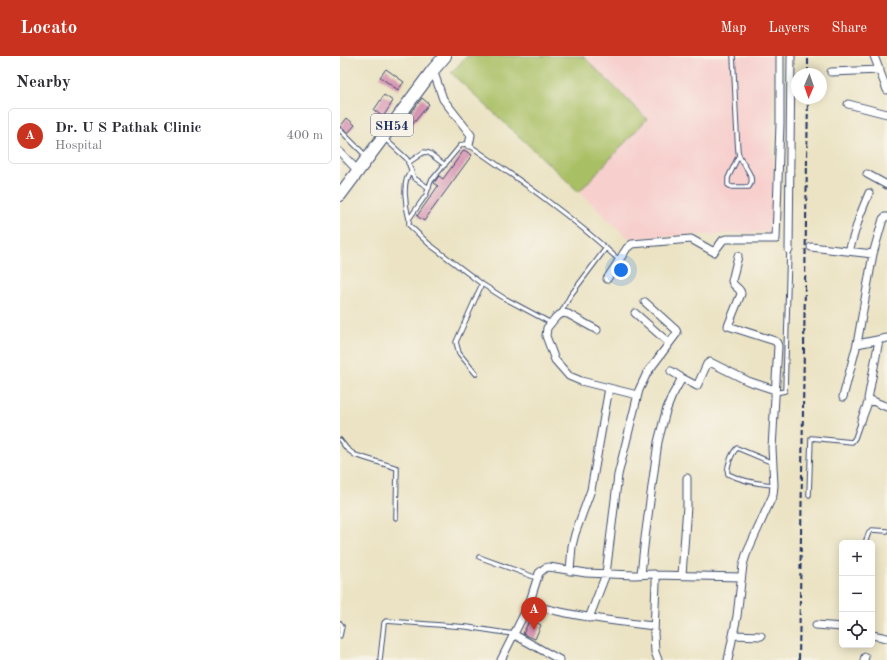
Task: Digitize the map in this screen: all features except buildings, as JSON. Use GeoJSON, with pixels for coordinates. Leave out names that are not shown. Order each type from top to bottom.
{"type":"FeatureCollection","features":[{"type":"Feature","properties":{"kind":"main road","name":"SH54"},"geometry":{"type":"LineString","coordinates":[[340,195],[445,56]]}},
{"type":"Feature","properties":{"kind":"street"},"geometry":{"type":"LineString","coordinates":[[607,279],[627,248],[635,244],[691,239],[714,252],[723,240],[726,239],[776,239],[780,123],[780,56]]}},
{"type":"Feature","properties":{"kind":"street"},"geometry":{"type":"LineString","coordinates":[[789,250],[790,56]]}},
{"type":"Feature","properties":{"kind":"street"},"geometry":{"type":"LineString","coordinates":[[874,56],[887,90]]}},
{"type":"Feature","properties":{"kind":"street"},"geometry":{"type":"LineString","coordinates":[[433,70],[443,99],[471,135],[469,145]]}},
{"type":"Feature","properties":{"kind":"street"},"geometry":{"type":"LineString","coordinates":[[831,72],[880,70]]}},
{"type":"Feature","properties":{"kind":"street"},"geometry":{"type":"LineString","coordinates":[[848,104],[887,114]]}},
{"type":"Feature","properties":{"kind":"street"},"geometry":{"type":"LineString","coordinates":[[340,152],[358,171]]}},
{"type":"Feature","properties":{"kind":"street"},"geometry":{"type":"LineString","coordinates":[[867,174],[887,185]]}},
{"type":"Feature","properties":{"kind":"street"},"geometry":{"type":"LineString","coordinates":[[849,251],[860,215],[869,193]]}},
{"type":"Feature","properties":{"kind":"street"},"geometry":{"type":"LineString","coordinates":[[843,397],[857,344],[873,254],[883,219],[887,217]]}},
{"type":"Feature","properties":{"kind":"street"},"geometry":{"type":"LineString","coordinates":[[811,247],[873,254]]}},
{"type":"Feature","properties":{"kind":"street"},"geometry":{"type":"LineString","coordinates":[[728,660],[738,607],[740,577],[746,555],[772,499],[774,485],[772,448],[777,343],[775,341],[728,326],[741,294],[740,290],[733,284],[732,281],[738,256]]}},
{"type":"Feature","properties":{"kind":"street"},"geometry":{"type":"LineString","coordinates":[[589,618],[606,574],[618,475],[637,395],[647,373],[677,334],[676,330],[645,302]]}},
{"type":"Feature","properties":{"kind":"street"},"geometry":{"type":"LineString","coordinates":[[635,313],[669,343]]}},
{"type":"Feature","properties":{"kind":"street"},"geometry":{"type":"LineString","coordinates":[[597,330],[568,314],[560,314],[551,323],[546,331],[546,338],[555,360],[565,372],[575,379],[637,395]]}},
{"type":"Feature","properties":{"kind":"street"},"geometry":{"type":"LineString","coordinates":[[857,344],[887,338]]}},
{"type":"Feature","properties":{"kind":"street"},"geometry":{"type":"LineString","coordinates":[[861,421],[869,400],[868,397],[879,340]]}},
{"type":"Feature","properties":{"kind":"street"},"geometry":{"type":"LineString","coordinates":[[671,371],[697,386],[706,364],[710,362],[748,381],[775,392]]}},
{"type":"Feature","properties":{"kind":"street"},"geometry":{"type":"LineString","coordinates":[[641,574],[658,442],[666,411],[682,378]]}},
{"type":"Feature","properties":{"kind":"street"},"geometry":{"type":"LineString","coordinates":[[570,571],[575,534],[591,490],[609,388]]}},
{"type":"Feature","properties":{"kind":"street"},"geometry":{"type":"LineString","coordinates":[[869,400],[887,407]]}},
{"type":"Feature","properties":{"kind":"street"},"geometry":{"type":"LineString","coordinates":[[682,575],[687,506],[687,478]]}},
{"type":"Feature","properties":{"kind":"street"},"geometry":{"type":"LineString","coordinates":[[501,660],[529,604],[537,578],[542,570],[549,567],[586,574],[634,575],[653,573],[655,575],[740,577]]}},
{"type":"Feature","properties":{"kind":"street"},"geometry":{"type":"LineString","coordinates":[[655,575],[654,626],[658,660]]}},
{"type":"Feature","properties":{"kind":"street"},"geometry":{"type":"LineString","coordinates":[[529,604],[549,610],[589,618],[654,626]]}},
{"type":"Feature","properties":{"kind":"street"},"geometry":{"type":"LineString","coordinates":[[816,625],[839,627]]}},
{"type":"Feature","properties":{"kind":"street"},"geometry":{"type":"LineString","coordinates":[[513,634],[560,660]]}},
{"type":"Feature","properties":{"kind":"street"},"geometry":{"type":"LineString","coordinates":[[733,636],[761,636]]}},
{"type":"Feature","properties":{"kind":"street"},"geometry":{"type":"LineString","coordinates":[[875,636],[887,638]]}},
{"type":"Feature","properties":{"kind":"lane"},"geometry":{"type":"LineString","coordinates":[[733,56],[739,154],[752,179],[750,185],[746,188],[732,188],[727,183],[728,178],[739,154]]}},
{"type":"Feature","properties":{"kind":"lane"},"geometry":{"type":"LineString","coordinates":[[340,130],[368,158]]}},
{"type":"Feature","properties":{"kind":"lane"},"geometry":{"type":"LineString","coordinates":[[383,138],[404,157],[416,180],[429,188]]}},
{"type":"Feature","properties":{"kind":"lane"},"geometry":{"type":"LineString","coordinates":[[409,219],[426,195],[431,181],[464,144],[469,145],[582,226],[619,260]]}},
{"type":"Feature","properties":{"kind":"lane"},"geometry":{"type":"LineString","coordinates":[[408,163],[424,152],[429,153],[445,165]]}},
{"type":"Feature","properties":{"kind":"lane"},"geometry":{"type":"LineString","coordinates":[[411,172],[407,176],[406,182],[406,204],[409,225],[424,239],[482,284],[504,298],[551,323]]}},
{"type":"Feature","properties":{"kind":"lane"},"geometry":{"type":"LineString","coordinates":[[560,314],[570,296],[606,248]]}},
{"type":"Feature","properties":{"kind":"lane"},"geometry":{"type":"LineString","coordinates":[[775,392],[785,391],[789,250]]}},
{"type":"Feature","properties":{"kind":"lane"},"geometry":{"type":"LineString","coordinates":[[476,374],[459,353],[456,342],[482,284]]}},
{"type":"Feature","properties":{"kind":"lane"},"geometry":{"type":"LineString","coordinates":[[810,495],[811,438],[852,442],[861,421]]}},
{"type":"Feature","properties":{"kind":"lane"},"geometry":{"type":"LineString","coordinates":[[340,440],[347,449],[355,454],[397,468],[396,518]]}},
{"type":"Feature","properties":{"kind":"lane"},"geometry":{"type":"LineString","coordinates":[[773,463],[737,448],[733,454],[727,471],[728,474],[736,478],[765,485],[774,485]]}},
{"type":"Feature","properties":{"kind":"lane"},"geometry":{"type":"LineString","coordinates":[[866,540],[869,532],[872,530],[887,531]]}},
{"type":"Feature","properties":{"kind":"lane"},"geometry":{"type":"LineString","coordinates":[[479,557],[537,578]]}},
{"type":"Feature","properties":{"kind":"lane"},"geometry":{"type":"LineString","coordinates":[[380,660],[384,623],[386,621],[467,627],[513,634]]}},
{"type":"Feature","properties":{"kind":"lane"},"geometry":{"type":"LineString","coordinates":[[340,623],[342,626],[340,636]]}},
{"type":"Feature","properties":{"kind":"shaded area"},"geometry":{"type":"Polygon","coordinates":[[[583,56],[773,56],[773,232],[628,238],[579,192],[647,119],[583,56]]]}},
{"type":"Feature","properties":{"kind":"green space"},"geometry":{"type":"Polygon","coordinates":[[[467,56],[583,56],[647,119],[579,192],[451,73],[467,56]]]}},
{"type":"Feature","properties":{"kind":"railway"},"geometry":{"type":"LineString","coordinates":[[808,56],[808,68]]}},
{"type":"Feature","properties":{"kind":"railway"},"geometry":{"type":"LineString","coordinates":[[799,660],[808,104]]}},
{"type":"Feature","properties":{"kind":"place","name":"Dr. U S Pathak Clinic"},"geometry":{"type":"Point","coordinates":[534,630]}}]}
